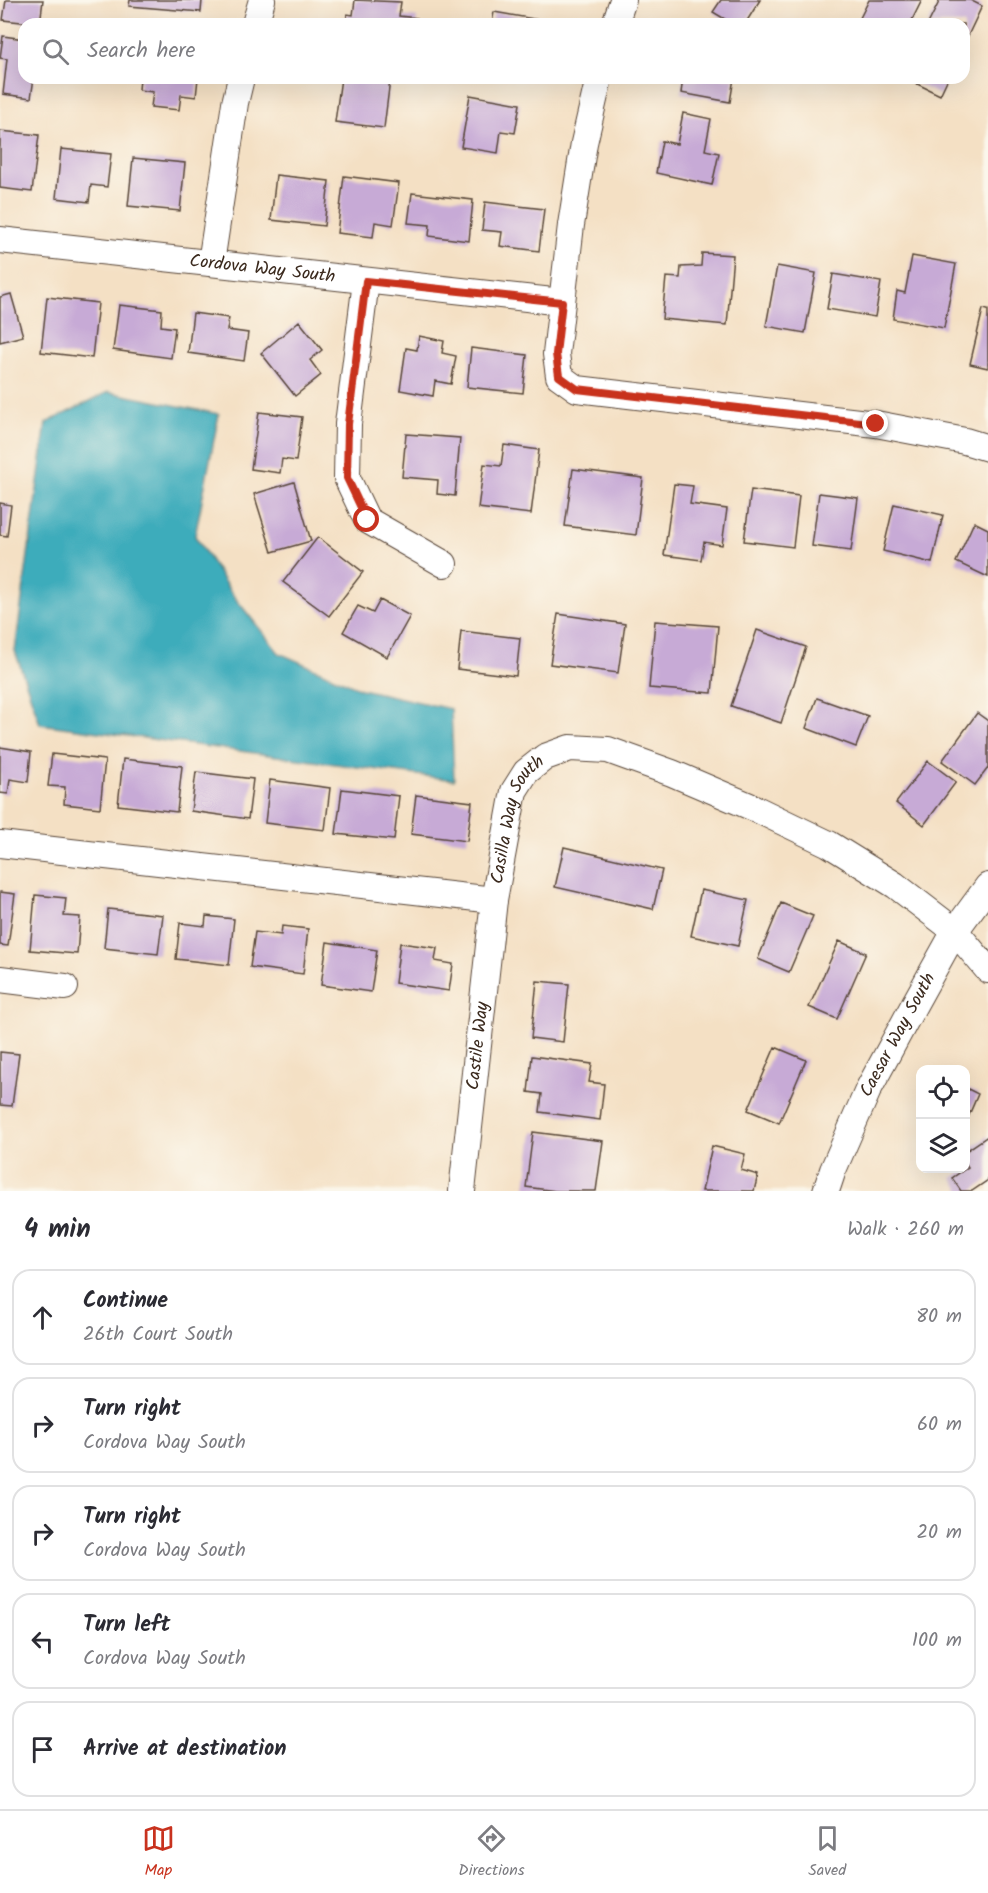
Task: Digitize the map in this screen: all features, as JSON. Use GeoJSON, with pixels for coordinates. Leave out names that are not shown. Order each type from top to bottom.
{"type":"FeatureCollection","features":[{"type":"Feature","properties":{"kind":"street"},"geometry":{"type":"LineString","coordinates":[[257,18],[262,0]]}},
{"type":"Feature","properties":{"kind":"street"},"geometry":{"type":"LineString","coordinates":[[617,18],[623,0]]}},
{"type":"Feature","properties":{"kind":"street"},"geometry":{"type":"LineString","coordinates":[[211,263],[240,84]]}},
{"type":"Feature","properties":{"kind":"street"},"geometry":{"type":"LineString","coordinates":[[598,84],[584,143],[562,302],[556,354],[559,376],[577,389],[876,424],[965,441],[988,448]]}},
{"type":"Feature","properties":{"kind":"street","name":"Cordova Way South"},"geometry":{"type":"LineString","coordinates":[[0,240],[562,302]]}},
{"type":"Feature","properties":{"kind":"street"},"geometry":{"type":"LineString","coordinates":[[366,281],[348,424],[347,478],[367,520],[444,564]]}},
{"type":"Feature","properties":{"kind":"street","name":"Casilla Way South"},"geometry":{"type":"LineString","coordinates":[[0,844],[494,900],[514,791],[526,772],[545,757],[570,748],[608,750],[672,773],[754,808],[829,844],[895,885],[956,931],[988,970]]}},
{"type":"Feature","properties":{"kind":"street","name":"Caesar Way South"},"geometry":{"type":"LineString","coordinates":[[826,1191],[868,1090],[956,931],[988,886]]}},
{"type":"Feature","properties":{"kind":"street","name":"Castile Way"},"geometry":{"type":"LineString","coordinates":[[462,1191],[494,900]]}},
{"type":"Feature","properties":{"kind":"street"},"geometry":{"type":"LineString","coordinates":[[0,979],[65,987]]}},
{"type":"Feature","properties":{"kind":"water"},"geometry":{"type":"Polygon","coordinates":[[[108,392],[219,414],[195,536],[232,594],[279,653],[361,689],[451,709],[454,780],[40,724],[15,651],[46,423],[108,392]]]}},
{"type":"Feature","properties":{"kind":"building"},"geometry":{"type":"Polygon","coordinates":[[[6,0],[43,0],[41,18],[18,18],[18,22],[3,20],[6,0]]]}},
{"type":"Feature","properties":{"kind":"building"},"geometry":{"type":"Polygon","coordinates":[[[130,0],[202,0],[201,12],[129,6],[130,0]]]}},
{"type":"Feature","properties":{"kind":"building"},"geometry":{"type":"Polygon","coordinates":[[[355,0],[401,2],[399,16],[417,18],[347,18],[347,14],[353,15],[355,0]]]}},
{"type":"Feature","properties":{"kind":"building"},"geometry":{"type":"Polygon","coordinates":[[[721,0],[760,0],[749,18],[723,18],[713,12],[721,0]]]}},
{"type":"Feature","properties":{"kind":"building"},"geometry":{"type":"Polygon","coordinates":[[[869,0],[922,0],[913,18],[860,18],[869,0]]]}},
{"type":"Feature","properties":{"kind":"building"},"geometry":{"type":"Polygon","coordinates":[[[940,0],[970,0],[982,6],[970,31],[970,18],[931,18],[940,0]]]}},
{"type":"Feature","properties":{"kind":"building"},"geometry":{"type":"Polygon","coordinates":[[[494,12],[528,18],[493,18],[494,12]]]}},
{"type":"Feature","properties":{"kind":"building"},"geometry":{"type":"Polygon","coordinates":[[[3,36],[18,38],[18,84],[33,84],[31,98],[3,94],[7,59],[0,58],[3,36]]]}},
{"type":"Feature","properties":{"kind":"building"},"geometry":{"type":"Polygon","coordinates":[[[140,84],[197,84],[196,97],[181,95],[179,110],[151,107],[153,92],[139,90],[140,84]]]}},
{"type":"Feature","properties":{"kind":"building"},"geometry":{"type":"Polygon","coordinates":[[[340,84],[390,84],[384,128],[335,122],[340,84]]]}},
{"type":"Feature","properties":{"kind":"building"},"geometry":{"type":"Polygon","coordinates":[[[682,84],[733,84],[730,102],[681,93],[682,84]]]}},
{"type":"Feature","properties":{"kind":"building"},"geometry":{"type":"Polygon","coordinates":[[[917,84],[945,84],[940,95],[917,84]]]}},
{"type":"Feature","properties":{"kind":"building"},"geometry":{"type":"Polygon","coordinates":[[[470,95],[520,104],[515,133],[501,131],[498,153],[461,147],[470,95]]]}},
{"type":"Feature","properties":{"kind":"building"},"geometry":{"type":"Polygon","coordinates":[[[683,113],[711,119],[705,150],[719,153],[712,185],[656,173],[662,141],[677,144],[683,113]]]}},
{"type":"Feature","properties":{"kind":"building"},"geometry":{"type":"Polygon","coordinates":[[[0,131],[39,135],[32,192],[0,188],[0,131]]]}},
{"type":"Feature","properties":{"kind":"building"},"geometry":{"type":"Polygon","coordinates":[[[61,149],[111,154],[107,187],[91,185],[89,202],[56,198],[61,149]]]}},
{"type":"Feature","properties":{"kind":"building"},"geometry":{"type":"Polygon","coordinates":[[[133,158],[185,163],[180,211],[128,206],[133,158]]]}},
{"type":"Feature","properties":{"kind":"building"},"geometry":{"type":"Polygon","coordinates":[[[276,175],[329,181],[324,226],[271,220],[276,175]]]}},
{"type":"Feature","properties":{"kind":"building"},"geometry":{"type":"Polygon","coordinates":[[[344,176],[399,183],[393,225],[375,222],[373,237],[337,233],[344,176]]]}},
{"type":"Feature","properties":{"kind":"building"},"geometry":{"type":"Polygon","coordinates":[[[412,193],[473,200],[469,241],[429,236],[430,225],[408,223],[412,193]]]}},
{"type":"Feature","properties":{"kind":"building"},"geometry":{"type":"Polygon","coordinates":[[[485,202],[544,209],[539,251],[500,246],[502,232],[482,230],[485,202]]]}},
{"type":"Feature","properties":{"kind":"building"},"geometry":{"type":"Polygon","coordinates":[[[702,253],[733,255],[727,325],[662,319],[666,277],[680,278],[681,267],[701,266],[702,253]]]}},
{"type":"Feature","properties":{"kind":"building"},"geometry":{"type":"Polygon","coordinates":[[[912,256],[956,264],[944,328],[893,319],[897,291],[905,293],[912,256]]]}},
{"type":"Feature","properties":{"kind":"building"},"geometry":{"type":"Polygon","coordinates":[[[777,266],[816,273],[805,333],[766,326],[777,266]]]}},
{"type":"Feature","properties":{"kind":"building"},"geometry":{"type":"Polygon","coordinates":[[[833,274],[881,282],[875,317],[827,309],[833,274]]]}},
{"type":"Feature","properties":{"kind":"building"},"geometry":{"type":"Polygon","coordinates":[[[11,294],[23,336],[0,342],[0,297],[11,294]]]}},
{"type":"Feature","properties":{"kind":"building"},"geometry":{"type":"Polygon","coordinates":[[[47,297],[98,303],[92,358],[41,352],[47,297]]]}},
{"type":"Feature","properties":{"kind":"building"},"geometry":{"type":"Polygon","coordinates":[[[119,305],[162,310],[161,326],[175,328],[171,358],[113,350],[119,305]]]}},
{"type":"Feature","properties":{"kind":"building"},"geometry":{"type":"Polygon","coordinates":[[[983,309],[988,310],[988,368],[970,364],[983,309]]]}},
{"type":"Feature","properties":{"kind":"building"},"geometry":{"type":"Polygon","coordinates":[[[193,313],[229,318],[227,330],[248,333],[244,361],[188,353],[193,313]]]}},
{"type":"Feature","properties":{"kind":"building"},"geometry":{"type":"Polygon","coordinates":[[[299,321],[322,350],[310,360],[321,375],[295,396],[261,353],[299,321]]]}},
{"type":"Feature","properties":{"kind":"building"},"geometry":{"type":"Polygon","coordinates":[[[419,336],[444,341],[442,353],[456,356],[451,384],[435,381],[433,396],[400,390],[406,348],[417,350],[419,336]]]}},
{"type":"Feature","properties":{"kind":"building"},"geometry":{"type":"Polygon","coordinates":[[[471,348],[527,355],[523,393],[467,387],[471,348]]]}},
{"type":"Feature","properties":{"kind":"building"},"geometry":{"type":"Polygon","coordinates":[[[259,412],[302,417],[296,461],[282,459],[280,473],[251,469],[259,412]]]}},
{"type":"Feature","properties":{"kind":"building"},"geometry":{"type":"Polygon","coordinates":[[[406,434],[460,438],[455,496],[437,494],[438,480],[402,477],[406,434]]]}},
{"type":"Feature","properties":{"kind":"building"},"geometry":{"type":"Polygon","coordinates":[[[504,445],[539,450],[531,514],[478,508],[484,464],[501,466],[504,445]]]}},
{"type":"Feature","properties":{"kind":"building"},"geometry":{"type":"Polygon","coordinates":[[[573,469],[643,478],[636,535],[565,526],[573,469]]]}},
{"type":"Feature","properties":{"kind":"building"},"geometry":{"type":"Polygon","coordinates":[[[294,482],[311,541],[272,552],[254,494],[294,482]]]}},
{"type":"Feature","properties":{"kind":"building"},"geometry":{"type":"Polygon","coordinates":[[[674,484],[693,486],[690,504],[727,509],[722,545],[704,542],[701,560],[664,555],[674,484]]]}},
{"type":"Feature","properties":{"kind":"building"},"geometry":{"type":"Polygon","coordinates":[[[751,490],[799,496],[793,547],[744,541],[751,490]]]}},
{"type":"Feature","properties":{"kind":"building"},"geometry":{"type":"Polygon","coordinates":[[[819,493],[858,498],[851,551],[812,546],[819,493]]]}},
{"type":"Feature","properties":{"kind":"building"},"geometry":{"type":"Polygon","coordinates":[[[0,503],[11,505],[7,536],[0,535],[0,503]]]}},
{"type":"Feature","properties":{"kind":"building"},"geometry":{"type":"Polygon","coordinates":[[[894,504],[943,515],[932,563],[883,551],[894,504]]]}},
{"type":"Feature","properties":{"kind":"building"},"geometry":{"type":"Polygon","coordinates":[[[974,522],[988,529],[988,577],[956,562],[974,522]]]}},
{"type":"Feature","properties":{"kind":"building"},"geometry":{"type":"Polygon","coordinates":[[[318,537],[363,572],[329,616],[283,582],[318,537]]]}},
{"type":"Feature","properties":{"kind":"building"},"geometry":{"type":"Polygon","coordinates":[[[380,600],[410,616],[387,657],[343,632],[358,606],[373,613],[380,600]]]}},
{"type":"Feature","properties":{"kind":"building"},"geometry":{"type":"Polygon","coordinates":[[[558,614],[625,624],[618,673],[550,664],[558,614]]]}},
{"type":"Feature","properties":{"kind":"building"},"geometry":{"type":"Polygon","coordinates":[[[655,621],[718,626],[712,693],[649,688],[655,621]]]}},
{"type":"Feature","properties":{"kind":"building"},"geometry":{"type":"Polygon","coordinates":[[[757,630],[806,647],[781,723],[731,706],[757,630]]]}},
{"type":"Feature","properties":{"kind":"building"},"geometry":{"type":"Polygon","coordinates":[[[461,631],[520,638],[516,676],[457,669],[461,631]]]}},
{"type":"Feature","properties":{"kind":"building"},"geometry":{"type":"Polygon","coordinates":[[[817,698],[868,716],[856,747],[806,728],[817,698]]]}},
{"type":"Feature","properties":{"kind":"building"},"geometry":{"type":"Polygon","coordinates":[[[977,713],[988,721],[988,768],[975,785],[942,761],[977,713]]]}},
{"type":"Feature","properties":{"kind":"building"},"geometry":{"type":"Polygon","coordinates":[[[0,747],[31,752],[28,782],[10,779],[8,794],[0,793],[0,747]]]}},
{"type":"Feature","properties":{"kind":"building"},"geometry":{"type":"Polygon","coordinates":[[[52,754],[105,760],[100,808],[64,804],[65,787],[48,786],[52,754]]]}},
{"type":"Feature","properties":{"kind":"building"},"geometry":{"type":"Polygon","coordinates":[[[123,759],[182,766],[177,812],[118,805],[123,759]]]}},
{"type":"Feature","properties":{"kind":"building"},"geometry":{"type":"Polygon","coordinates":[[[928,761],[956,782],[924,825],[896,803],[928,761]]]}},
{"type":"Feature","properties":{"kind":"building"},"geometry":{"type":"Polygon","coordinates":[[[196,772],[253,779],[248,819],[191,811],[196,772]]]}},
{"type":"Feature","properties":{"kind":"building"},"geometry":{"type":"Polygon","coordinates":[[[270,780],[330,788],[325,830],[265,823],[270,780]]]}},
{"type":"Feature","properties":{"kind":"building"},"geometry":{"type":"Polygon","coordinates":[[[342,789],[399,796],[394,840],[336,834],[342,789]]]}},
{"type":"Feature","properties":{"kind":"building"},"geometry":{"type":"Polygon","coordinates":[[[416,795],[472,802],[467,841],[411,834],[416,795]]]}},
{"type":"Feature","properties":{"kind":"building"},"geometry":{"type":"Polygon","coordinates":[[[564,847],[662,870],[653,909],[555,887],[564,847]]]}},
{"type":"Feature","properties":{"kind":"building"},"geometry":{"type":"Polygon","coordinates":[[[701,890],[748,900],[738,946],[691,936],[701,890]]]}},
{"type":"Feature","properties":{"kind":"building"},"geometry":{"type":"Polygon","coordinates":[[[0,892],[15,894],[8,946],[0,945],[0,892]]]}},
{"type":"Feature","properties":{"kind":"building"},"geometry":{"type":"Polygon","coordinates":[[[35,895],[66,898],[64,916],[80,917],[77,954],[30,950],[35,895]]]}},
{"type":"Feature","properties":{"kind":"building"},"geometry":{"type":"Polygon","coordinates":[[[781,903],[813,916],[789,972],[758,959],[781,903]]]}},
{"type":"Feature","properties":{"kind":"building"},"geometry":{"type":"Polygon","coordinates":[[[108,909],[163,915],[158,954],[104,948],[108,909]]]}},
{"type":"Feature","properties":{"kind":"building"},"geometry":{"type":"Polygon","coordinates":[[[206,916],[234,919],[229,965],[176,959],[180,923],[205,926],[206,916]]]}},
{"type":"Feature","properties":{"kind":"building"},"geometry":{"type":"Polygon","coordinates":[[[282,926],[308,929],[303,974],[250,967],[255,932],[281,935],[282,926]]]}},
{"type":"Feature","properties":{"kind":"building"},"geometry":{"type":"Polygon","coordinates":[[[839,941],[866,953],[837,1019],[809,1007],[839,941]]]}},
{"type":"Feature","properties":{"kind":"building"},"geometry":{"type":"Polygon","coordinates":[[[327,942],[377,950],[371,992],[321,985],[327,942]]]}},
{"type":"Feature","properties":{"kind":"building"},"geometry":{"type":"Polygon","coordinates":[[[400,943],[437,948],[435,961],[453,964],[449,991],[395,983],[400,943]]]}},
{"type":"Feature","properties":{"kind":"building"},"geometry":{"type":"Polygon","coordinates":[[[537,981],[569,984],[563,1042],[531,1038],[537,981]]]}},
{"type":"Feature","properties":{"kind":"building"},"geometry":{"type":"Polygon","coordinates":[[[775,1047],[806,1060],[779,1123],[748,1110],[775,1047]]]}},
{"type":"Feature","properties":{"kind":"building"},"geometry":{"type":"Polygon","coordinates":[[[0,1052],[19,1054],[12,1106],[0,1105],[0,1052]]]}},
{"type":"Feature","properties":{"kind":"building"},"geometry":{"type":"Polygon","coordinates":[[[532,1056],[592,1064],[589,1082],[604,1084],[600,1120],[540,1112],[542,1094],[528,1092],[532,1056]]]}},
{"type":"Feature","properties":{"kind":"building"},"geometry":{"type":"Polygon","coordinates":[[[970,1090],[978,1094],[970,1113],[970,1090]]]}},
{"type":"Feature","properties":{"kind":"building"},"geometry":{"type":"Polygon","coordinates":[[[533,1132],[603,1141],[596,1191],[556,1191],[526,1187],[533,1132]]]}},
{"type":"Feature","properties":{"kind":"building"},"geometry":{"type":"Polygon","coordinates":[[[988,1136],[988,1180],[972,1191],[961,1191],[952,1178],[959,1173],[970,1173],[970,1148],[988,1136]]]}},
{"type":"Feature","properties":{"kind":"building"},"geometry":{"type":"Polygon","coordinates":[[[712,1146],[745,1154],[741,1170],[758,1175],[754,1191],[702,1191],[712,1146]]]}},
{"type":"Feature","properties":{"kind":"route"},"geometry":{"type":"LineString","coordinates":[[367,520],[347,478],[348,424],[366,281],[562,302],[556,354],[559,376],[577,389],[876,424]]}}]}
